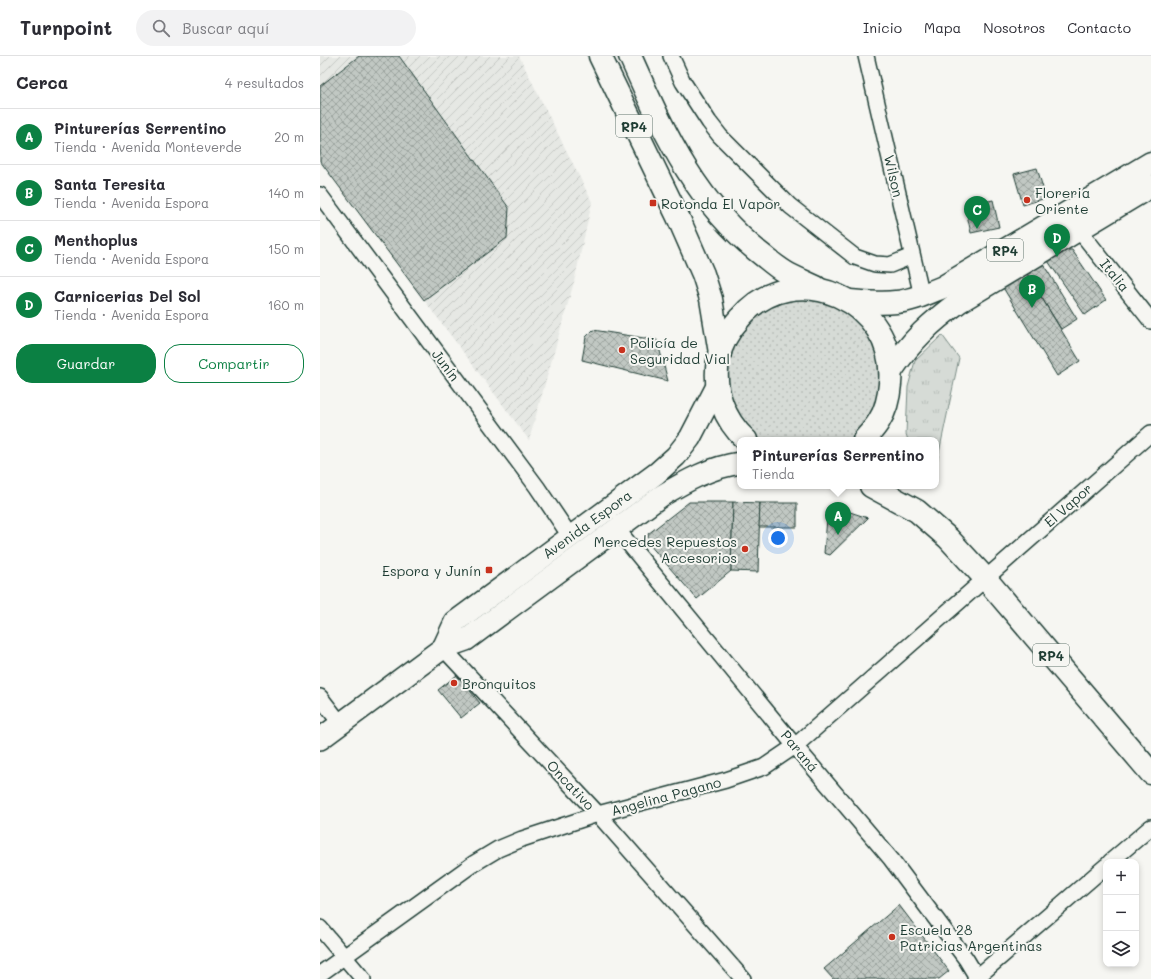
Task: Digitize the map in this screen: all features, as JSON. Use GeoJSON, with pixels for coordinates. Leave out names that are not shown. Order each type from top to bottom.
{"type":"FeatureCollection","features":[{"type":"Feature","properties":{"kind":"main road","name":"RP4"},"geometry":{"type":"LineString","coordinates":[[600,56],[678,218],[703,274],[711,299],[720,353]]}},
{"type":"Feature","properties":{"kind":"main road","name":"RP4"},"geometry":{"type":"LineString","coordinates":[[630,56],[666,135],[687,171],[710,203],[730,227],[750,246],[786,273],[849,301],[871,319],[886,343],[891,371],[889,397],[879,421],[866,437]]}},
{"type":"Feature","properties":{"kind":"main road","name":"RP4"},"geometry":{"type":"LineString","coordinates":[[849,301],[876,303],[896,302],[922,296],[943,287],[1151,163]]}},
{"type":"Feature","properties":{"kind":"main road"},"geometry":{"type":"LineString","coordinates":[[891,371],[921,332],[960,301],[1151,186]]}},
{"type":"Feature","properties":{"kind":"main road","name":"RP4"},"geometry":{"type":"LineString","coordinates":[[743,437],[736,431],[723,410],[717,386],[717,369],[720,353],[730,329],[748,308],[770,295],[796,288],[822,290]]}},
{"type":"Feature","properties":{"kind":"main road","name":"Avenida Espora"},"geometry":{"type":"LineString","coordinates":[[443,648],[455,622],[657,472],[676,456],[690,438],[717,386]]}},
{"type":"Feature","properties":{"kind":"main road","name":"Avenida Espora"},"geometry":{"type":"LineString","coordinates":[[320,739],[443,648],[466,640],[661,496],[683,482],[711,470],[737,464]]}},
{"type":"Feature","properties":{"kind":"main road","name":"RP4"},"geometry":{"type":"LineString","coordinates":[[877,489],[917,511],[932,523],[985,578],[1151,773]]}},
{"type":"Feature","properties":{"kind":"street"},"geometry":{"type":"LineString","coordinates":[[671,56],[683,82],[708,122],[790,206],[855,257],[875,264],[890,265],[912,256]]}},
{"type":"Feature","properties":{"kind":"street","name":"Wilson"},"geometry":{"type":"LineString","coordinates":[[866,56],[922,296]]}},
{"type":"Feature","properties":{"kind":"street","name":"Junín"},"geometry":{"type":"LineString","coordinates":[[323,204],[537,487],[570,536]]}},
{"type":"Feature","properties":{"kind":"street","name":"Italia"},"geometry":{"type":"LineString","coordinates":[[1078,230],[1151,320]]}},
{"type":"Feature","properties":{"kind":"street","name":"El Vapor"},"geometry":{"type":"LineString","coordinates":[[985,578],[1151,433]]}},
{"type":"Feature","properties":{"kind":"street","name":"Paraná"},"geometry":{"type":"LineString","coordinates":[[616,528],[795,746],[891,859],[966,959],[976,978]]}},
{"type":"Feature","properties":{"kind":"street","name":"Angelina Pagano"},"geometry":{"type":"LineString","coordinates":[[320,974],[473,864],[498,849],[522,838],[598,814],[726,780],[764,767],[795,746],[985,578]]}},
{"type":"Feature","properties":{"kind":"street","name":"Oncativo"},"geometry":{"type":"LineString","coordinates":[[443,648],[598,814],[743,979]]}},
{"type":"Feature","properties":{"kind":"street"},"geometry":{"type":"LineString","coordinates":[[320,696],[340,723]]}},
{"type":"Feature","properties":{"kind":"street"},"geometry":{"type":"LineString","coordinates":[[1114,859],[1151,827]]}},
{"type":"Feature","properties":{"kind":"street"},"geometry":{"type":"LineString","coordinates":[[976,978],[1103,869]]}},
{"type":"Feature","properties":{"kind":"street"},"geometry":{"type":"LineString","coordinates":[[320,928],[363,979]]}},
{"type":"Feature","properties":{"kind":"shaded area"},"geometry":{"type":"Polygon","coordinates":[[[320,56],[519,56],[592,202],[574,282],[529,440],[320,161],[320,56]]]}},
{"type":"Feature","properties":{"kind":"green space"},"geometry":{"type":"Polygon","coordinates":[[[812,296],[839,303],[862,319],[885,364],[876,415],[857,437],[753,437],[746,431],[732,410],[725,383],[728,355],[740,330],[759,310],[784,299],[812,296]]]}},
{"type":"Feature","properties":{"kind":"green space"},"geometry":{"type":"Polygon","coordinates":[[[942,335],[959,358],[939,453],[939,437],[907,437],[906,434],[908,387],[915,361],[942,335]]]}},
{"type":"Feature","properties":{"kind":"building"},"geometry":{"type":"Polygon","coordinates":[[[359,56],[399,56],[509,208],[507,238],[424,300],[320,161],[320,86],[359,56]]]}},
{"type":"Feature","properties":{"kind":"building"},"geometry":{"type":"Polygon","coordinates":[[[1037,168],[1046,198],[1023,205],[1014,174],[1037,168]]]}},
{"type":"Feature","properties":{"kind":"building"},"geometry":{"type":"Polygon","coordinates":[[[993,200],[999,227],[971,233],[965,206],[993,200]]]}},
{"type":"Feature","properties":{"kind":"building"},"geometry":{"type":"Polygon","coordinates":[[[1066,250],[1072,250],[1106,300],[1085,315],[1048,261],[1066,250]]]}},
{"type":"Feature","properties":{"kind":"building"},"geometry":{"type":"Polygon","coordinates":[[[1042,262],[1077,319],[1061,329],[1026,272],[1042,262]]]}},
{"type":"Feature","properties":{"kind":"building"},"geometry":{"type":"Polygon","coordinates":[[[1026,272],[1080,361],[1057,376],[1002,286],[1026,272]]]}},
{"type":"Feature","properties":{"kind":"building","name":"Policía de Seguridad Vial"},"geometry":{"type":"Polygon","coordinates":[[[593,330],[657,340],[668,381],[582,360],[586,337],[593,330]]]}},
{"type":"Feature","properties":{"kind":"building"},"geometry":{"type":"Polygon","coordinates":[[[689,502],[733,502],[731,571],[697,599],[648,543],[648,534],[689,502]]]}},
{"type":"Feature","properties":{"kind":"building","name":"Mercedes Repuestos Accesorios"},"geometry":{"type":"Polygon","coordinates":[[[733,502],[760,503],[758,572],[731,571],[733,502]]]}},
{"type":"Feature","properties":{"kind":"building"},"geometry":{"type":"Polygon","coordinates":[[[760,503],[797,503],[797,527],[759,527],[760,503]]]}},
{"type":"Feature","properties":{"kind":"building"},"geometry":{"type":"Polygon","coordinates":[[[828,507],[844,510],[868,518],[830,555],[824,553],[828,507]]]}},
{"type":"Feature","properties":{"kind":"building"},"geometry":{"type":"Polygon","coordinates":[[[457,675],[480,703],[461,718],[438,690],[457,675]]]}},
{"type":"Feature","properties":{"kind":"building","name":"Escuela 28 Patricias Argentinas"},"geometry":{"type":"Polygon","coordinates":[[[899,905],[949,971],[939,979],[833,979],[824,969],[899,905]]]}},
{"type":"Feature","properties":{"kind":"place","name":"Floreria Oriente"},"geometry":{"type":"Point","coordinates":[1027,200]}},
{"type":"Feature","properties":{"kind":"place","name":"Rotonda El Vapor"},"geometry":{"type":"Point","coordinates":[653,203]}},
{"type":"Feature","properties":{"kind":"place","name":"Menthoplus"},"geometry":{"type":"Point","coordinates":[977,229]}},
{"type":"Feature","properties":{"kind":"place","name":"Carnicerias Del Sol"},"geometry":{"type":"Point","coordinates":[1057,257]}},
{"type":"Feature","properties":{"kind":"place","name":"Santa Teresita"},"geometry":{"type":"Point","coordinates":[1032,308]}},
{"type":"Feature","properties":{"kind":"place","name":"Policía de Seguridad Vial"},"geometry":{"type":"Point","coordinates":[622,350]}},
{"type":"Feature","properties":{"kind":"place","name":"Pinturerías Serrentino"},"geometry":{"type":"Point","coordinates":[838,535]}},
{"type":"Feature","properties":{"kind":"place","name":"Mercedes Repuestos Accesorios"},"geometry":{"type":"Point","coordinates":[745,549]}},
{"type":"Feature","properties":{"kind":"place","name":"Espora y Junín"},"geometry":{"type":"Point","coordinates":[489,570]}},
{"type":"Feature","properties":{"kind":"place","name":"Bronquitos"},"geometry":{"type":"Point","coordinates":[454,683]}},
{"type":"Feature","properties":{"kind":"place","name":"Escuela 28 Patricias Argentinas"},"geometry":{"type":"Point","coordinates":[892,937]}}]}
